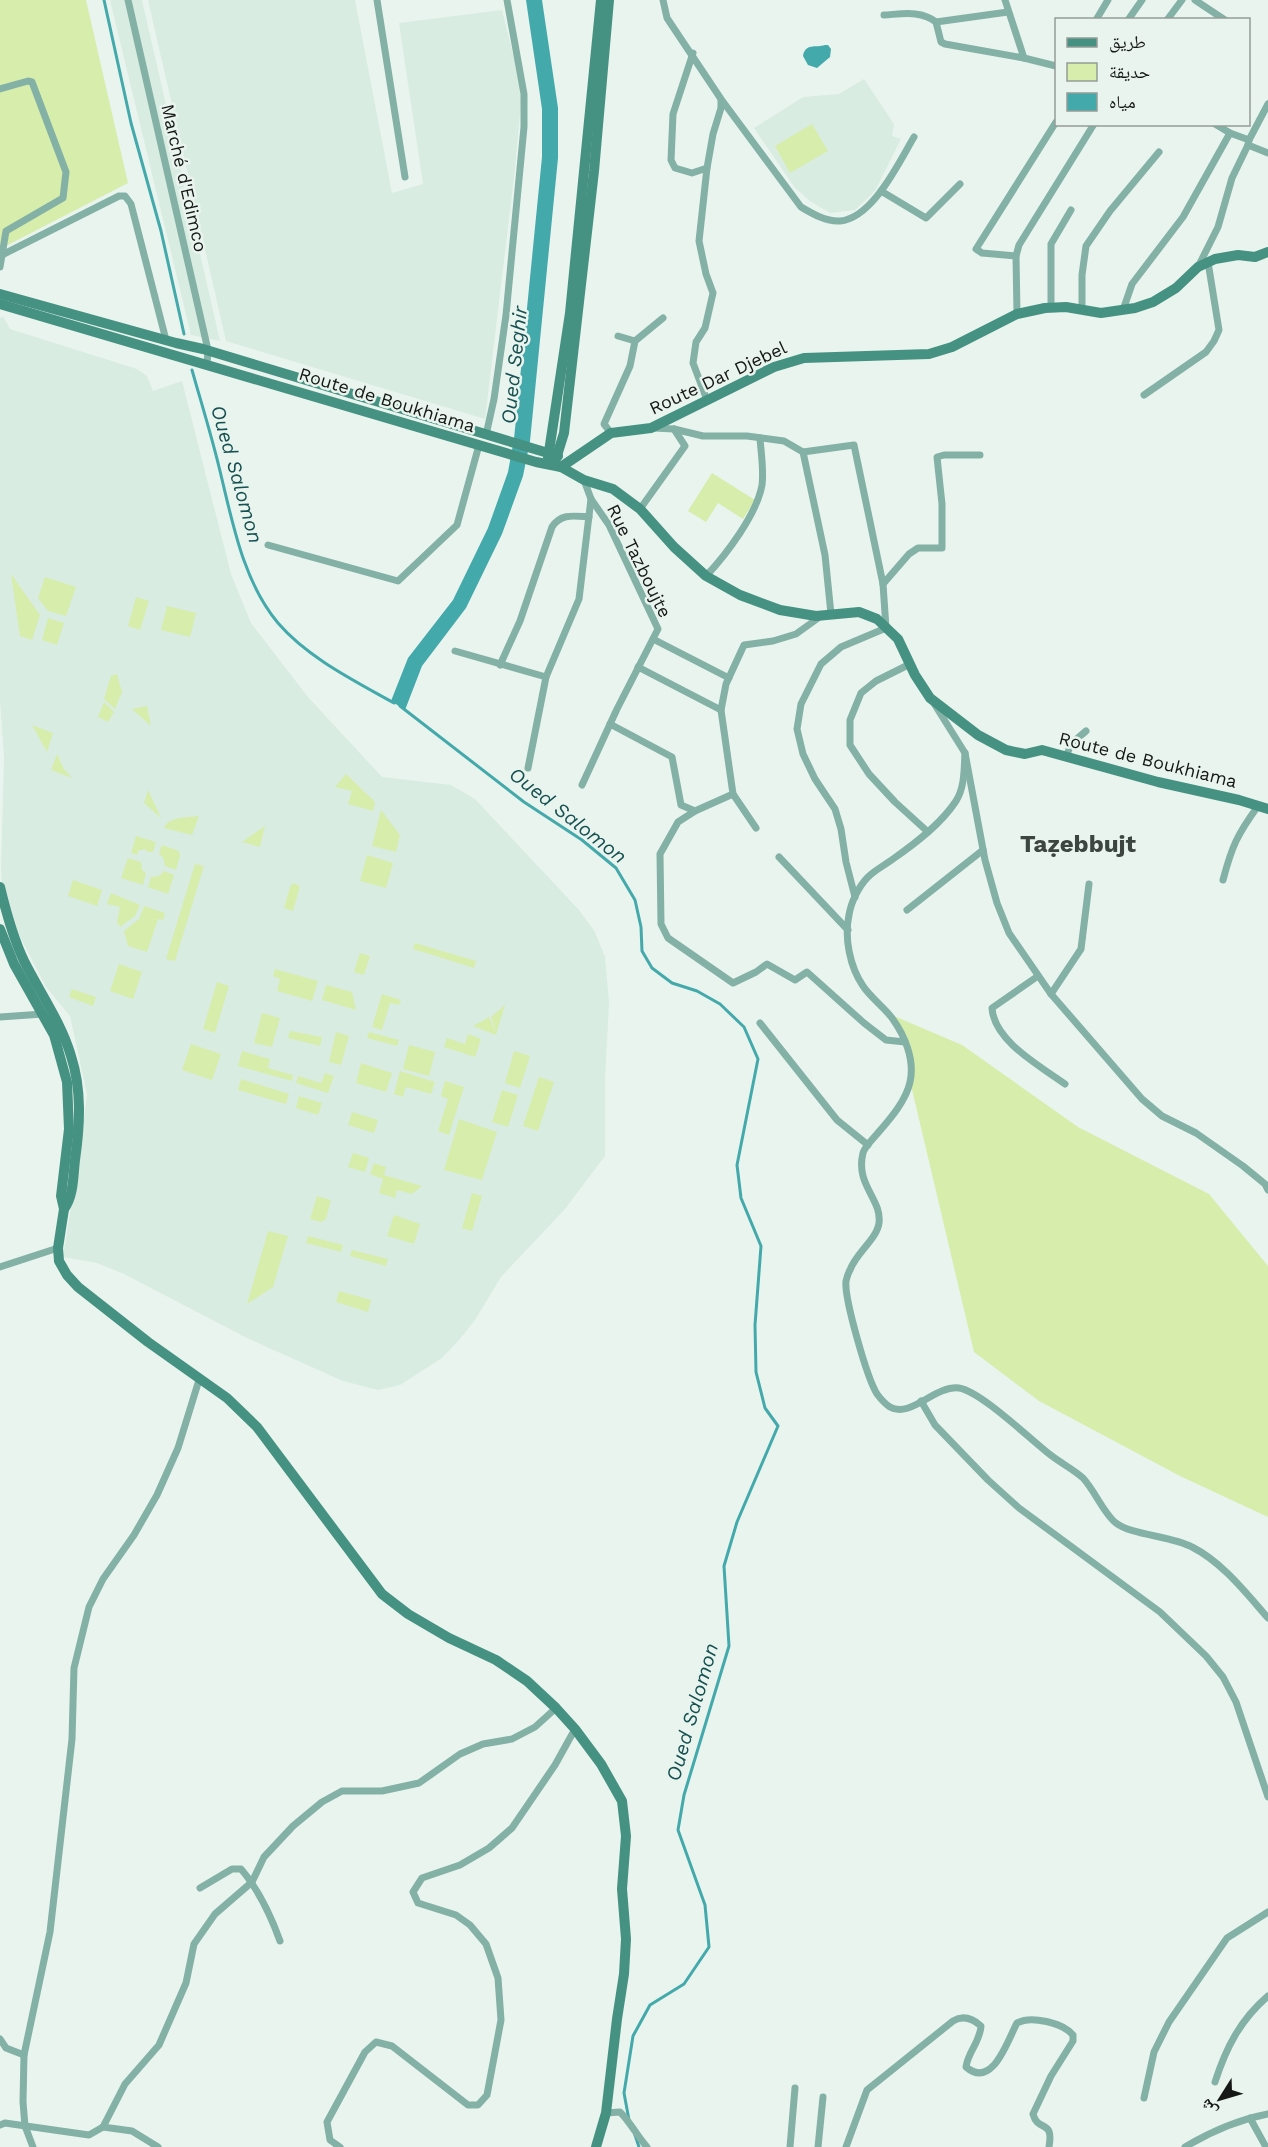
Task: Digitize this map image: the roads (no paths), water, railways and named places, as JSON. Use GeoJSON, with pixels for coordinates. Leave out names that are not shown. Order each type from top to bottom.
{"type":"FeatureCollection","features":[{"type":"Feature","properties":{"kind":"street","name":"Marché d'Edimco"},"geometry":{"type":"LineString","coordinates":[[128,0],[206,350],[203,362]]}},
{"type":"Feature","properties":{"kind":"street"},"geometry":{"type":"LineString","coordinates":[[377,0],[405,177]]}},
{"type":"Feature","properties":{"kind":"street"},"geometry":{"type":"LineString","coordinates":[[489,436],[506,315],[524,127],[523,83],[507,0]]}},
{"type":"Feature","properties":{"kind":"street"},"geometry":{"type":"LineString","coordinates":[[549,460],[570,313],[586,131],[602,0]]}},
{"type":"Feature","properties":{"kind":"street"},"geometry":{"type":"LineString","coordinates":[[549,460],[564,433],[594,171],[609,0]]}},
{"type":"Feature","properties":{"kind":"street"},"geometry":{"type":"LineString","coordinates":[[663,0],[668,18],[721,99],[801,207],[814,215],[833,221],[850,219],[866,208],[881,191],[914,137]]}},
{"type":"Feature","properties":{"kind":"street"},"geometry":{"type":"LineString","coordinates":[[1005,0],[1024,58]]}},
{"type":"Feature","properties":{"kind":"street"},"geometry":{"type":"LineString","coordinates":[[1097,18],[1108,0]]}},
{"type":"Feature","properties":{"kind":"street"},"geometry":{"type":"LineString","coordinates":[[1129,18],[1142,0]]}},
{"type":"Feature","properties":{"kind":"street"},"geometry":{"type":"LineString","coordinates":[[1168,18],[1182,0]]}},
{"type":"Feature","properties":{"kind":"street"},"geometry":{"type":"LineString","coordinates":[[1195,0],[1222,18]]}},
{"type":"Feature","properties":{"kind":"street"},"geometry":{"type":"LineString","coordinates":[[936,22],[1008,12]]}},
{"type":"Feature","properties":{"kind":"street"},"geometry":{"type":"LineString","coordinates":[[884,15],[914,13],[927,15],[936,22],[941,42],[945,44],[1055,66]]}},
{"type":"Feature","properties":{"kind":"street"},"geometry":{"type":"LineString","coordinates":[[693,53],[673,114],[671,160],[675,168],[685,171],[698,172],[707,168]]}},
{"type":"Feature","properties":{"kind":"street"},"geometry":{"type":"LineString","coordinates":[[0,89],[28,81],[32,82],[66,172],[63,198],[6,231],[0,267]]}},
{"type":"Feature","properties":{"kind":"street"},"geometry":{"type":"LineString","coordinates":[[707,400],[693,363],[696,342],[705,328],[713,293],[706,274],[699,241],[707,168],[721,99]]}},
{"type":"Feature","properties":{"kind":"street"},"geometry":{"type":"LineString","coordinates":[[1198,267],[1218,226],[1232,178],[1268,104]]}},
{"type":"Feature","properties":{"kind":"street"},"geometry":{"type":"LineString","coordinates":[[1016,256],[982,253],[976,249],[1055,124]]}},
{"type":"Feature","properties":{"kind":"street"},"geometry":{"type":"LineString","coordinates":[[1017,314],[1016,256],[1019,245],[1093,126]]}},
{"type":"Feature","properties":{"kind":"street"},"geometry":{"type":"LineString","coordinates":[[1218,126],[1268,153]]}},
{"type":"Feature","properties":{"kind":"street"},"geometry":{"type":"LineString","coordinates":[[1123,310],[1131,284],[1183,217],[1230,133]]}},
{"type":"Feature","properties":{"kind":"street"},"geometry":{"type":"LineString","coordinates":[[1082,310],[1082,275],[1086,246],[1110,211],[1159,152]]}},
{"type":"Feature","properties":{"kind":"street"},"geometry":{"type":"LineString","coordinates":[[881,191],[926,218],[960,184]]}},
{"type":"Feature","properties":{"kind":"street"},"geometry":{"type":"LineString","coordinates":[[1,257],[119,196],[125,196],[131,204],[171,342]]}},
{"type":"Feature","properties":{"kind":"street"},"geometry":{"type":"LineString","coordinates":[[1051,308],[1051,244],[1071,210]]}},
{"type":"Feature","properties":{"kind":"street","name":"Route Dar Djebel"},"geometry":{"type":"LineString","coordinates":[[549,460],[611,434],[651,428],[774,367],[804,358],[929,354],[952,347],[1017,314],[1066,307],[1101,314],[1123,310],[1154,302],[1176,288],[1198,267],[1208,262],[1238,255],[1256,257],[1268,252]]}},
{"type":"Feature","properties":{"kind":"street"},"geometry":{"type":"LineString","coordinates":[[1144,395],[1206,352],[1214,341],[1219,330],[1208,262]]}},
{"type":"Feature","properties":{"kind":"street","name":"Route de Boukhiama"},"geometry":{"type":"LineString","coordinates":[[0,294],[206,350],[489,436],[549,460],[584,480],[613,489],[640,509],[674,547],[706,576],[740,595],[780,610],[827,615],[860,612],[877,619],[898,639],[930,698],[978,735],[1006,750],[1025,753],[1042,750],[1263,808]]}},
{"type":"Feature","properties":{"kind":"street","name":"Route de Boukhiama"},"geometry":{"type":"LineString","coordinates":[[0,304],[203,362],[484,447],[549,460]]}},
{"type":"Feature","properties":{"kind":"street"},"geometry":{"type":"LineString","coordinates":[[611,434],[604,424],[630,366],[635,341],[663,318]]}},
{"type":"Feature","properties":{"kind":"street"},"geometry":{"type":"LineString","coordinates":[[618,336],[635,341]]}},
{"type":"Feature","properties":{"kind":"street"},"geometry":{"type":"LineString","coordinates":[[651,428],[674,429],[703,436],[747,436],[784,441],[802,452],[854,445],[883,584],[886,628],[841,647],[821,664],[801,704],[797,729],[803,754],[814,779],[835,809],[842,829],[855,897]]}},
{"type":"Feature","properties":{"kind":"street"},"geometry":{"type":"LineString","coordinates":[[640,509],[685,446],[674,429]]}},
{"type":"Feature","properties":{"kind":"street"},"geometry":{"type":"LineString","coordinates":[[706,576],[723,558],[758,502],[762,483],[760,438]]}},
{"type":"Feature","properties":{"kind":"street"},"geometry":{"type":"LineString","coordinates":[[268,545],[398,581],[457,525],[484,447]]}},
{"type":"Feature","properties":{"kind":"street"},"geometry":{"type":"LineString","coordinates":[[756,828],[733,794],[721,710],[729,678],[744,645],[773,641],[796,634],[827,615],[825,555],[802,452]]}},
{"type":"Feature","properties":{"kind":"street"},"geometry":{"type":"LineString","coordinates":[[883,584],[909,554],[918,548],[942,548],[942,504],[937,457],[980,455]]}},
{"type":"Feature","properties":{"kind":"street","name":"Rue Tazboujte"},"geometry":{"type":"LineString","coordinates":[[582,785],[658,629],[609,525],[591,499],[584,480]]}},
{"type":"Feature","properties":{"kind":"street"},"geometry":{"type":"LineString","coordinates":[[528,768],[546,677],[579,599],[591,499]]}},
{"type":"Feature","properties":{"kind":"street"},"geometry":{"type":"LineString","coordinates":[[500,665],[520,621],[555,521],[566,516],[589,517]]}},
{"type":"Feature","properties":{"kind":"street"},"geometry":{"type":"LineString","coordinates":[[652,639],[729,678]]}},
{"type":"Feature","properties":{"kind":"street"},"geometry":{"type":"LineString","coordinates":[[455,651],[546,677]]}},
{"type":"Feature","properties":{"kind":"street"},"geometry":{"type":"LineString","coordinates":[[910,664],[876,681],[861,693],[850,720],[850,745],[869,774],[928,832]]}},
{"type":"Feature","properties":{"kind":"street"},"geometry":{"type":"LineString","coordinates":[[638,667],[721,710]]}},
{"type":"Feature","properties":{"kind":"street"},"geometry":{"type":"LineString","coordinates":[[930,698],[965,753],[983,850],[997,903],[1009,933],[1038,976],[1142,1099],[1162,1116],[1196,1133],[1243,1166],[1265,1184],[1268,1190]]}},
{"type":"Feature","properties":{"kind":"street"},"geometry":{"type":"LineString","coordinates":[[610,724],[672,757],[681,805],[678,822],[660,854],[661,924],[668,938],[733,982],[756,972],[766,964],[795,980],[807,972],[886,1040],[905,1042]]}},
{"type":"Feature","properties":{"kind":"street"},"geometry":{"type":"LineString","coordinates":[[1066,757],[1071,744],[1086,731]]}},
{"type":"Feature","properties":{"kind":"street"},"geometry":{"type":"LineString","coordinates":[[965,753],[963,782],[958,799],[928,832],[867,878],[855,897],[848,916],[848,946],[856,972],[863,986],[892,1019],[905,1042],[912,1064],[906,1095],[864,1149],[861,1163],[865,1187],[878,1208],[879,1225],[871,1239],[858,1252],[846,1284],[866,1369],[878,1396],[892,1409],[907,1409],[940,1391],[959,1388],[979,1398],[1051,1456],[1082,1477],[1096,1493],[1114,1522],[1128,1530],[1153,1534],[1191,1546],[1216,1564],[1268,1618]]}},
{"type":"Feature","properties":{"kind":"street"},"geometry":{"type":"LineString","coordinates":[[678,822],[695,811],[733,794]]}},
{"type":"Feature","properties":{"kind":"street"},"geometry":{"type":"LineString","coordinates":[[681,805],[695,811]]}},
{"type":"Feature","properties":{"kind":"street"},"geometry":{"type":"LineString","coordinates":[[1223,880],[1231,849],[1239,831],[1263,808]]}},
{"type":"Feature","properties":{"kind":"street"},"geometry":{"type":"LineString","coordinates":[[907,910],[983,850]]}},
{"type":"Feature","properties":{"kind":"street"},"geometry":{"type":"LineString","coordinates":[[779,857],[848,930]]}},
{"type":"Feature","properties":{"kind":"street"},"geometry":{"type":"LineString","coordinates":[[1051,994],[1081,949],[1089,884]]}},
{"type":"Feature","properties":{"kind":"street"},"geometry":{"type":"LineString","coordinates":[[0,887],[19,963],[59,1051],[67,1082],[69,1130],[60,1199],[64,1209]]}},
{"type":"Feature","properties":{"kind":"street"},"geometry":{"type":"LineString","coordinates":[[0,929],[63,1033],[72,1056],[77,1081],[80,1106],[79,1130],[70,1197],[64,1209],[58,1248],[59,1261],[67,1275],[78,1287],[199,1380],[227,1398],[257,1427],[382,1594],[408,1614],[449,1638],[496,1660],[527,1681],[556,1708],[601,1764],[622,1801],[626,1836],[622,1889],[626,1939],[624,1974],[606,2113],[596,2147]]}},
{"type":"Feature","properties":{"kind":"street"},"geometry":{"type":"LineString","coordinates":[[1038,976],[992,1008],[993,1018],[1012,1045],[1065,1084]]}},
{"type":"Feature","properties":{"kind":"street"},"geometry":{"type":"LineString","coordinates":[[0,1017],[43,1014]]}},
{"type":"Feature","properties":{"kind":"street"},"geometry":{"type":"LineString","coordinates":[[760,1023],[837,1120],[868,1145]]}},
{"type":"Feature","properties":{"kind":"street"},"geometry":{"type":"LineString","coordinates":[[0,1267],[58,1248]]}},
{"type":"Feature","properties":{"kind":"street"},"geometry":{"type":"LineString","coordinates":[[33,2147],[25,2126],[24,2055],[50,1932],[72,1739],[74,1668],[89,1607],[103,1579],[134,1536],[158,1495],[178,1448],[199,1380]]}},
{"type":"Feature","properties":{"kind":"street"},"geometry":{"type":"LineString","coordinates":[[921,1401],[935,1425],[988,1480],[1019,1508],[1160,1612],[1206,1656],[1223,1677],[1236,1702],[1268,1797]]}},
{"type":"Feature","properties":{"kind":"street"},"geometry":{"type":"LineString","coordinates":[[0,2125],[5,2123],[89,2135],[103,2127],[125,2084],[159,2045],[186,1983],[194,1944],[215,1914],[252,1882],[264,1857],[293,1826],[322,1802],[342,1791],[382,1791],[419,1783],[460,1754],[483,1744],[512,1739],[535,1727],[556,1708]]}},
{"type":"Feature","properties":{"kind":"street"},"geometry":{"type":"LineString","coordinates":[[340,2147],[330,2140],[327,2122],[365,2052],[376,2042],[392,2046],[468,2105],[478,2105],[487,2095],[501,2020],[498,1978],[486,1944],[470,1925],[456,1915],[418,1903],[412,1892],[422,1878],[460,1865],[489,1848],[512,1828],[555,1765],[575,1729]]}},
{"type":"Feature","properties":{"kind":"street"},"geometry":{"type":"LineString","coordinates":[[200,1888],[232,1869],[242,1869],[252,1882],[274,1924],[280,1941]]}},
{"type":"Feature","properties":{"kind":"street"},"geometry":{"type":"LineString","coordinates":[[1144,2098],[1154,2052],[1169,2022],[1227,1938],[1268,1912]]}},
{"type":"Feature","properties":{"kind":"street"},"geometry":{"type":"LineString","coordinates":[[1215,2082],[1232,2037],[1248,2016],[1268,1996]]}},
{"type":"Feature","properties":{"kind":"street"},"geometry":{"type":"LineString","coordinates":[[846,2147],[867,2090],[953,2020],[962,2017],[975,2020],[981,2026],[980,2036],[966,2062],[966,2067],[978,2072],[987,2072],[997,2064],[1017,2023],[1022,2019],[1062,2027],[1073,2035],[1073,2041],[1051,2076],[1033,2114],[1036,2122],[1052,2134],[1049,2147]]}},
{"type":"Feature","properties":{"kind":"street"},"geometry":{"type":"LineString","coordinates":[[0,2039],[6,2048],[24,2055]]}},
{"type":"Feature","properties":{"kind":"street"},"geometry":{"type":"LineString","coordinates":[[790,2147],[795,2088]]}},
{"type":"Feature","properties":{"kind":"street"},"geometry":{"type":"LineString","coordinates":[[818,2147],[823,2097]]}},
{"type":"Feature","properties":{"kind":"street"},"geometry":{"type":"LineString","coordinates":[[606,2113],[620,2112],[647,2147]]}},
{"type":"Feature","properties":{"kind":"street"},"geometry":{"type":"LineString","coordinates":[[1185,2147],[1228,2124],[1268,2114]]}},
{"type":"Feature","properties":{"kind":"street"},"geometry":{"type":"LineString","coordinates":[[1250,2118],[1266,2147]]}},
{"type":"Feature","properties":{"kind":"street"},"geometry":{"type":"LineString","coordinates":[[103,2127],[132,2131],[158,2147]]}},
{"type":"Feature","properties":{"kind":"water"},"geometry":{"type":"Polygon","coordinates":[[[526,0],[542,0],[558,108],[558,158],[530,441],[523,476],[502,534],[466,608],[422,666],[405,710],[391,701],[408,658],[453,600],[488,528],[508,472],[514,439],[542,157],[542,109],[526,0]]]}},
{"type":"Feature","properties":{"kind":"water"},"geometry":{"type":"Polygon","coordinates":[[[828,45],[831,49],[830,57],[817,68],[808,65],[803,56],[806,49],[828,45]]]}},
{"type":"Feature","properties":{"kind":"waterway","name":"Oued Salomon"},"geometry":{"type":"LineString","coordinates":[[104,0],[131,123],[161,231],[184,334]]}},
{"type":"Feature","properties":{"kind":"waterway","name":"Oued Salomon"},"geometry":{"type":"LineString","coordinates":[[192,370],[234,528],[255,588],[278,623],[303,647],[333,668],[394,703]]}},
{"type":"Feature","properties":{"kind":"waterway","name":"Oued Salomon"},"geometry":{"type":"LineString","coordinates":[[400,706],[524,802],[582,840],[616,868],[635,900],[641,927],[642,951],[652,968],[672,983],[697,991],[720,1004],[744,1027],[758,1059],[737,1165],[741,1198],[761,1246],[755,1325],[756,1372],[765,1408],[778,1426],[737,1522],[724,1566],[729,1646],[684,1795],[678,1830],[705,1905],[709,1947],[684,1984],[650,2005],[633,2036],[624,2093],[629,2120]]}},
{"type":"Feature","properties":{"kind":"waterway","name":"Oued Salomon"},"geometry":{"type":"LineString","coordinates":[[635,2135],[639,2147]]}},
{"type":"Feature","properties":{"kind":"district","name":"Taẓebbujt"},"geometry":{"type":"Point","coordinates":[1078,844]}},
{"type":"Feature","properties":{"kind":"water label","name":"Oued Seghir"},"geometry":{"type":"Point","coordinates":[514,365]}}]}
